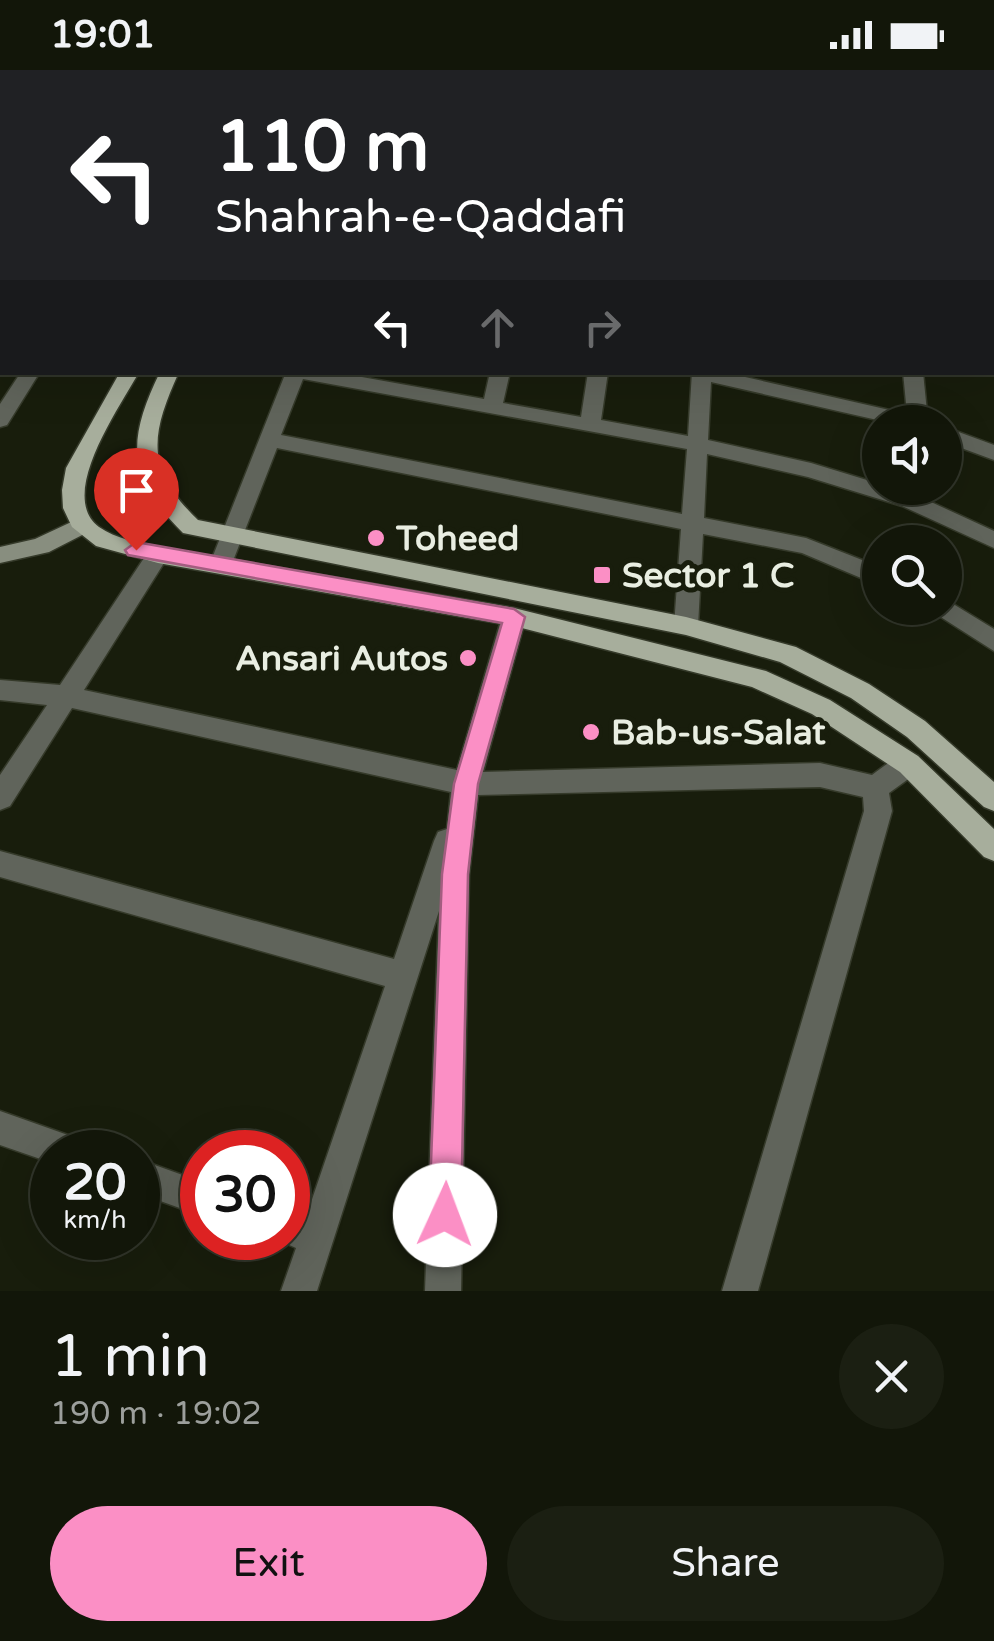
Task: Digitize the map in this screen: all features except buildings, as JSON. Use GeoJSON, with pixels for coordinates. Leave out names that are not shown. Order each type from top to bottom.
{"type":"FeatureCollection","features":[{"type":"Feature","properties":{"kind":"main road"},"geometry":{"type":"LineString","coordinates":[[128,375],[76,468],[72,496],[82,526],[102,541],[158,555],[514,617],[757,678],[821,707],[908,764],[994,848]]}},
{"type":"Feature","properties":{"kind":"main road"},"geometry":{"type":"LineString","coordinates":[[169,375],[144,438],[149,471],[163,502],[191,526],[686,626],[787,654],[860,691],[916,729],[994,799]]}},
{"type":"Feature","properties":{"kind":"main road"},"geometry":{"type":"LineString","coordinates":[[797,696],[816,669]]}},
{"type":"Feature","properties":{"kind":"street"},"geometry":{"type":"LineString","coordinates":[[0,420],[29,375]]}},
{"type":"Feature","properties":{"kind":"street"},"geometry":{"type":"LineString","coordinates":[[220,566],[296,375]]}},
{"type":"Feature","properties":{"kind":"street"},"geometry":{"type":"LineString","coordinates":[[330,375],[397,381],[492,408],[696,444],[811,470],[910,500],[994,540]]}},
{"type":"Feature","properties":{"kind":"street"},"geometry":{"type":"LineString","coordinates":[[492,408],[499,375]]}},
{"type":"Feature","properties":{"kind":"street"},"geometry":{"type":"LineString","coordinates":[[590,425],[598,375]]}},
{"type":"Feature","properties":{"kind":"street"},"geometry":{"type":"LineString","coordinates":[[686,626],[702,375]]}},
{"type":"Feature","properties":{"kind":"street"},"geometry":{"type":"LineString","coordinates":[[711,375],[862,409]]}},
{"type":"Feature","properties":{"kind":"street"},"geometry":{"type":"LineString","coordinates":[[801,395],[802,375]]}},
{"type":"Feature","properties":{"kind":"street"},"geometry":{"type":"LineString","coordinates":[[913,375],[915,405]]}},
{"type":"Feature","properties":{"kind":"street"},"geometry":{"type":"LineString","coordinates":[[270,440],[806,546],[862,569]]}},
{"type":"Feature","properties":{"kind":"street"},"geometry":{"type":"LineString","coordinates":[[962,441],[994,453]]}},
{"type":"Feature","properties":{"kind":"street"},"geometry":{"type":"LineString","coordinates":[[0,555],[41,546],[82,526]]}},
{"type":"Feature","properties":{"kind":"street"},"geometry":{"type":"LineString","coordinates":[[0,798],[158,555]]}},
{"type":"Feature","properties":{"kind":"street"},"geometry":{"type":"LineString","coordinates":[[310,1213],[403,976],[466,784],[514,617]]}},
{"type":"Feature","properties":{"kind":"street"},"geometry":{"type":"LineString","coordinates":[[962,620],[994,641]]}},
{"type":"Feature","properties":{"kind":"street"},"geometry":{"type":"LineString","coordinates":[[0,690],[66,696],[466,784],[820,775],[874,788],[908,764]]}},
{"type":"Feature","properties":{"kind":"street"},"geometry":{"type":"LineString","coordinates":[[443,1291],[455,874],[466,784]]}},
{"type":"Feature","properties":{"kind":"street"},"geometry":{"type":"LineString","coordinates":[[740,1291],[878,810],[874,788]]}},
{"type":"Feature","properties":{"kind":"street"},"geometry":{"type":"LineString","coordinates":[[0,864],[403,976]]}},
{"type":"Feature","properties":{"kind":"street"},"geometry":{"type":"LineString","coordinates":[[0,1128],[30,1138]]}},
{"type":"Feature","properties":{"kind":"street"},"geometry":{"type":"LineString","coordinates":[[299,1291],[301,1260]]}},
{"type":"Feature","properties":{"kind":"place","name":"Toheed"},"geometry":{"type":"Point","coordinates":[376,538]}},
{"type":"Feature","properties":{"kind":"place","name":"Sector 1 C"},"geometry":{"type":"Point","coordinates":[602,575]}},
{"type":"Feature","properties":{"kind":"place","name":"Ansari Autos"},"geometry":{"type":"Point","coordinates":[468,658]}},
{"type":"Feature","properties":{"kind":"place","name":"Bab-us-Salat"},"geometry":{"type":"Point","coordinates":[591,732]}},
{"type":"Feature","properties":{"kind":"route"},"geometry":{"type":"LineString","coordinates":[[136,550],[514,617],[466,784],[455,874],[445,1215]]}}]}
